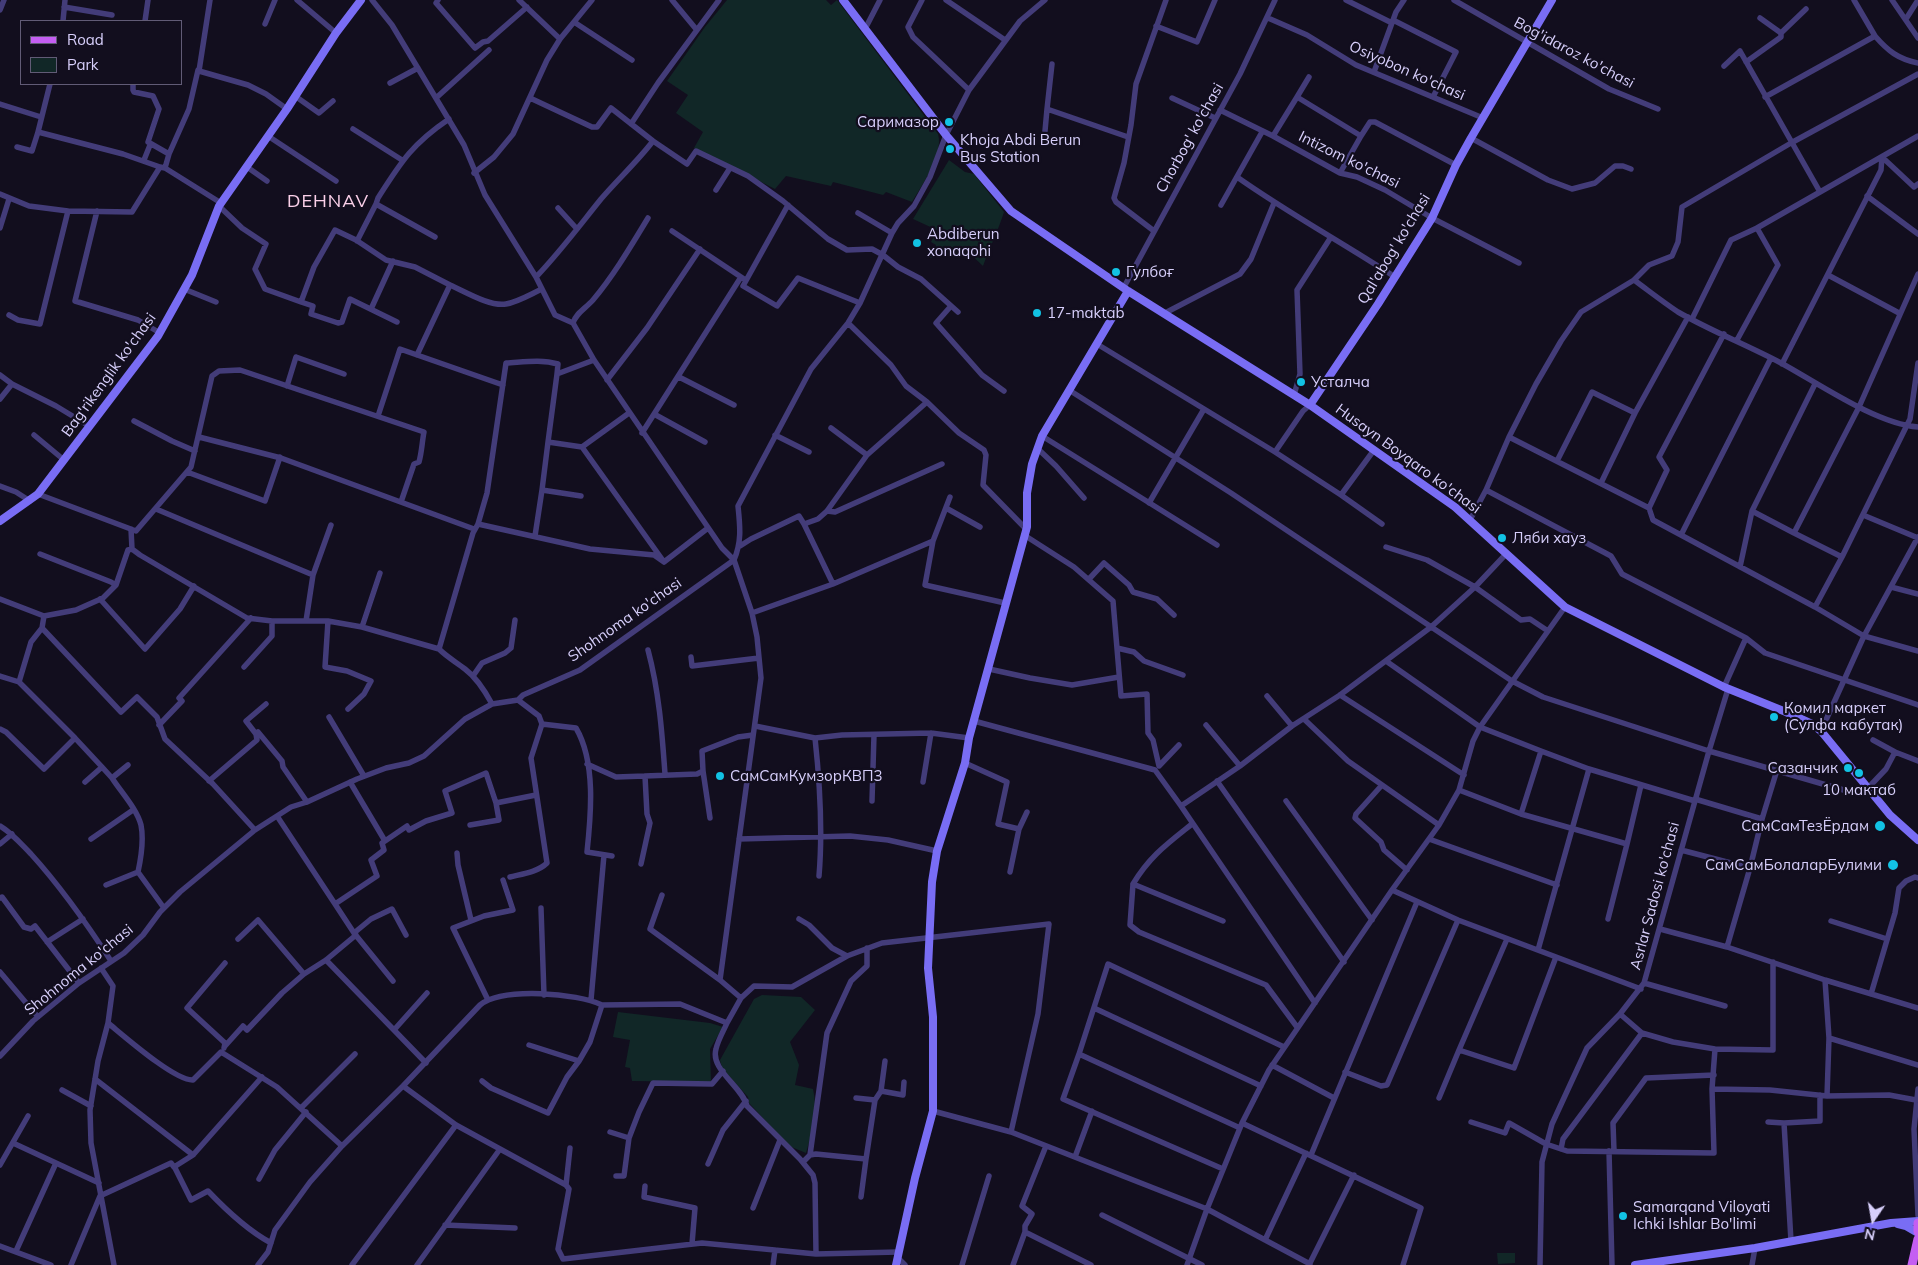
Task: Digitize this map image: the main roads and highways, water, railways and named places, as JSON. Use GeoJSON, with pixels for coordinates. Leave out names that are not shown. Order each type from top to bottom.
{"type":"FeatureCollection","features":[{"type":"Feature","properties":{"kind":"main road","name":"Bag'rikenglik ko'chasi"},"geometry":{"type":"LineString","coordinates":[[0,521],[38,494],[160,333],[192,275],[220,204],[287,109],[336,32],[361,0]]}},
{"type":"Feature","properties":{"kind":"main road","name":"Husayn Boyqaro ko'chasi"},"geometry":{"type":"LineString","coordinates":[[844,0],[946,135],[1010,211],[1126,289],[1310,405],[1456,507],[1565,607],[1726,688],[1794,715],[1821,731],[1854,769],[1867,789],[1918,840]]}},
{"type":"Feature","properties":{"kind":"main road","name":"Qal'abog' ko'chasi"},"geometry":{"type":"LineString","coordinates":[[1310,405],[1432,218],[1456,165],[1552,0]]}},
{"type":"Feature","properties":{"kind":"main road"},"geometry":{"type":"LineString","coordinates":[[897,1258],[915,1178],[933,1111],[933,1017],[928,968],[932,882],[937,852],[965,763],[969,738],[1025,532],[1027,493],[1037,448],[1042,436],[1097,344],[1126,289]]}},
{"type":"Feature","properties":{"kind":"main road"},"geometry":{"type":"LineString","coordinates":[[1635,1265],[1755,1248],[1891,1223],[1918,1222],[1918,1233]]}},
{"type":"Feature","properties":{"kind":"main road"},"geometry":{"type":"LineString","coordinates":[[1891,1223],[1906,1226],[1918,1233]]}},
{"type":"Feature","properties":{"kind":"main road"},"geometry":{"type":"LineString","coordinates":[[1914,1265],[1918,1239]]}},
{"type":"Feature","properties":{"kind":"main road"},"geometry":{"type":"LineString","coordinates":[[1914,1265],[1918,1258]]}},
{"type":"Feature","properties":{"kind":"place","name":"Саримазор"},"geometry":{"type":"Point","coordinates":[949,122]}},
{"type":"Feature","properties":{"kind":"place","name":"Khoja Abdi Berun Bus Station"},"geometry":{"type":"Point","coordinates":[950,149]}},
{"type":"Feature","properties":{"kind":"place","name":"Abdiberun xonaqohi"},"geometry":{"type":"Point","coordinates":[917,243]}},
{"type":"Feature","properties":{"kind":"place","name":"Гулбоғ"},"geometry":{"type":"Point","coordinates":[1116,272]}},
{"type":"Feature","properties":{"kind":"place","name":"17-maktab"},"geometry":{"type":"Point","coordinates":[1037,313]}},
{"type":"Feature","properties":{"kind":"place","name":"Усталча"},"geometry":{"type":"Point","coordinates":[1301,382]}},
{"type":"Feature","properties":{"kind":"place","name":"Ляби хауз"},"geometry":{"type":"Point","coordinates":[1502,538]}},
{"type":"Feature","properties":{"kind":"place","name":"Комил маркет (Сулфа кабутак)"},"geometry":{"type":"Point","coordinates":[1774,717]}},
{"type":"Feature","properties":{"kind":"place","name":"Сазанчик"},"geometry":{"type":"Point","coordinates":[1848,768]}},
{"type":"Feature","properties":{"kind":"place","name":"10 мактаб"},"geometry":{"type":"Point","coordinates":[1859,773]}},
{"type":"Feature","properties":{"kind":"place","name":"СамСамКумзорКВП3"},"geometry":{"type":"Point","coordinates":[720,776]}},
{"type":"Feature","properties":{"kind":"place","name":"СамСамТезЁрдам"},"geometry":{"type":"Point","coordinates":[1880,826]}},
{"type":"Feature","properties":{"kind":"place","name":"СамСамБолаларБулими"},"geometry":{"type":"Point","coordinates":[1893,865]}},
{"type":"Feature","properties":{"kind":"place","name":"Samarqand Viloyati Ichki Ishlar Bo'limi"},"geometry":{"type":"Point","coordinates":[1623,1216]}},
{"type":"Feature","properties":{"kind":"district","name":"DEHNAV"},"geometry":{"type":"Point","coordinates":[328,202]}}]}
